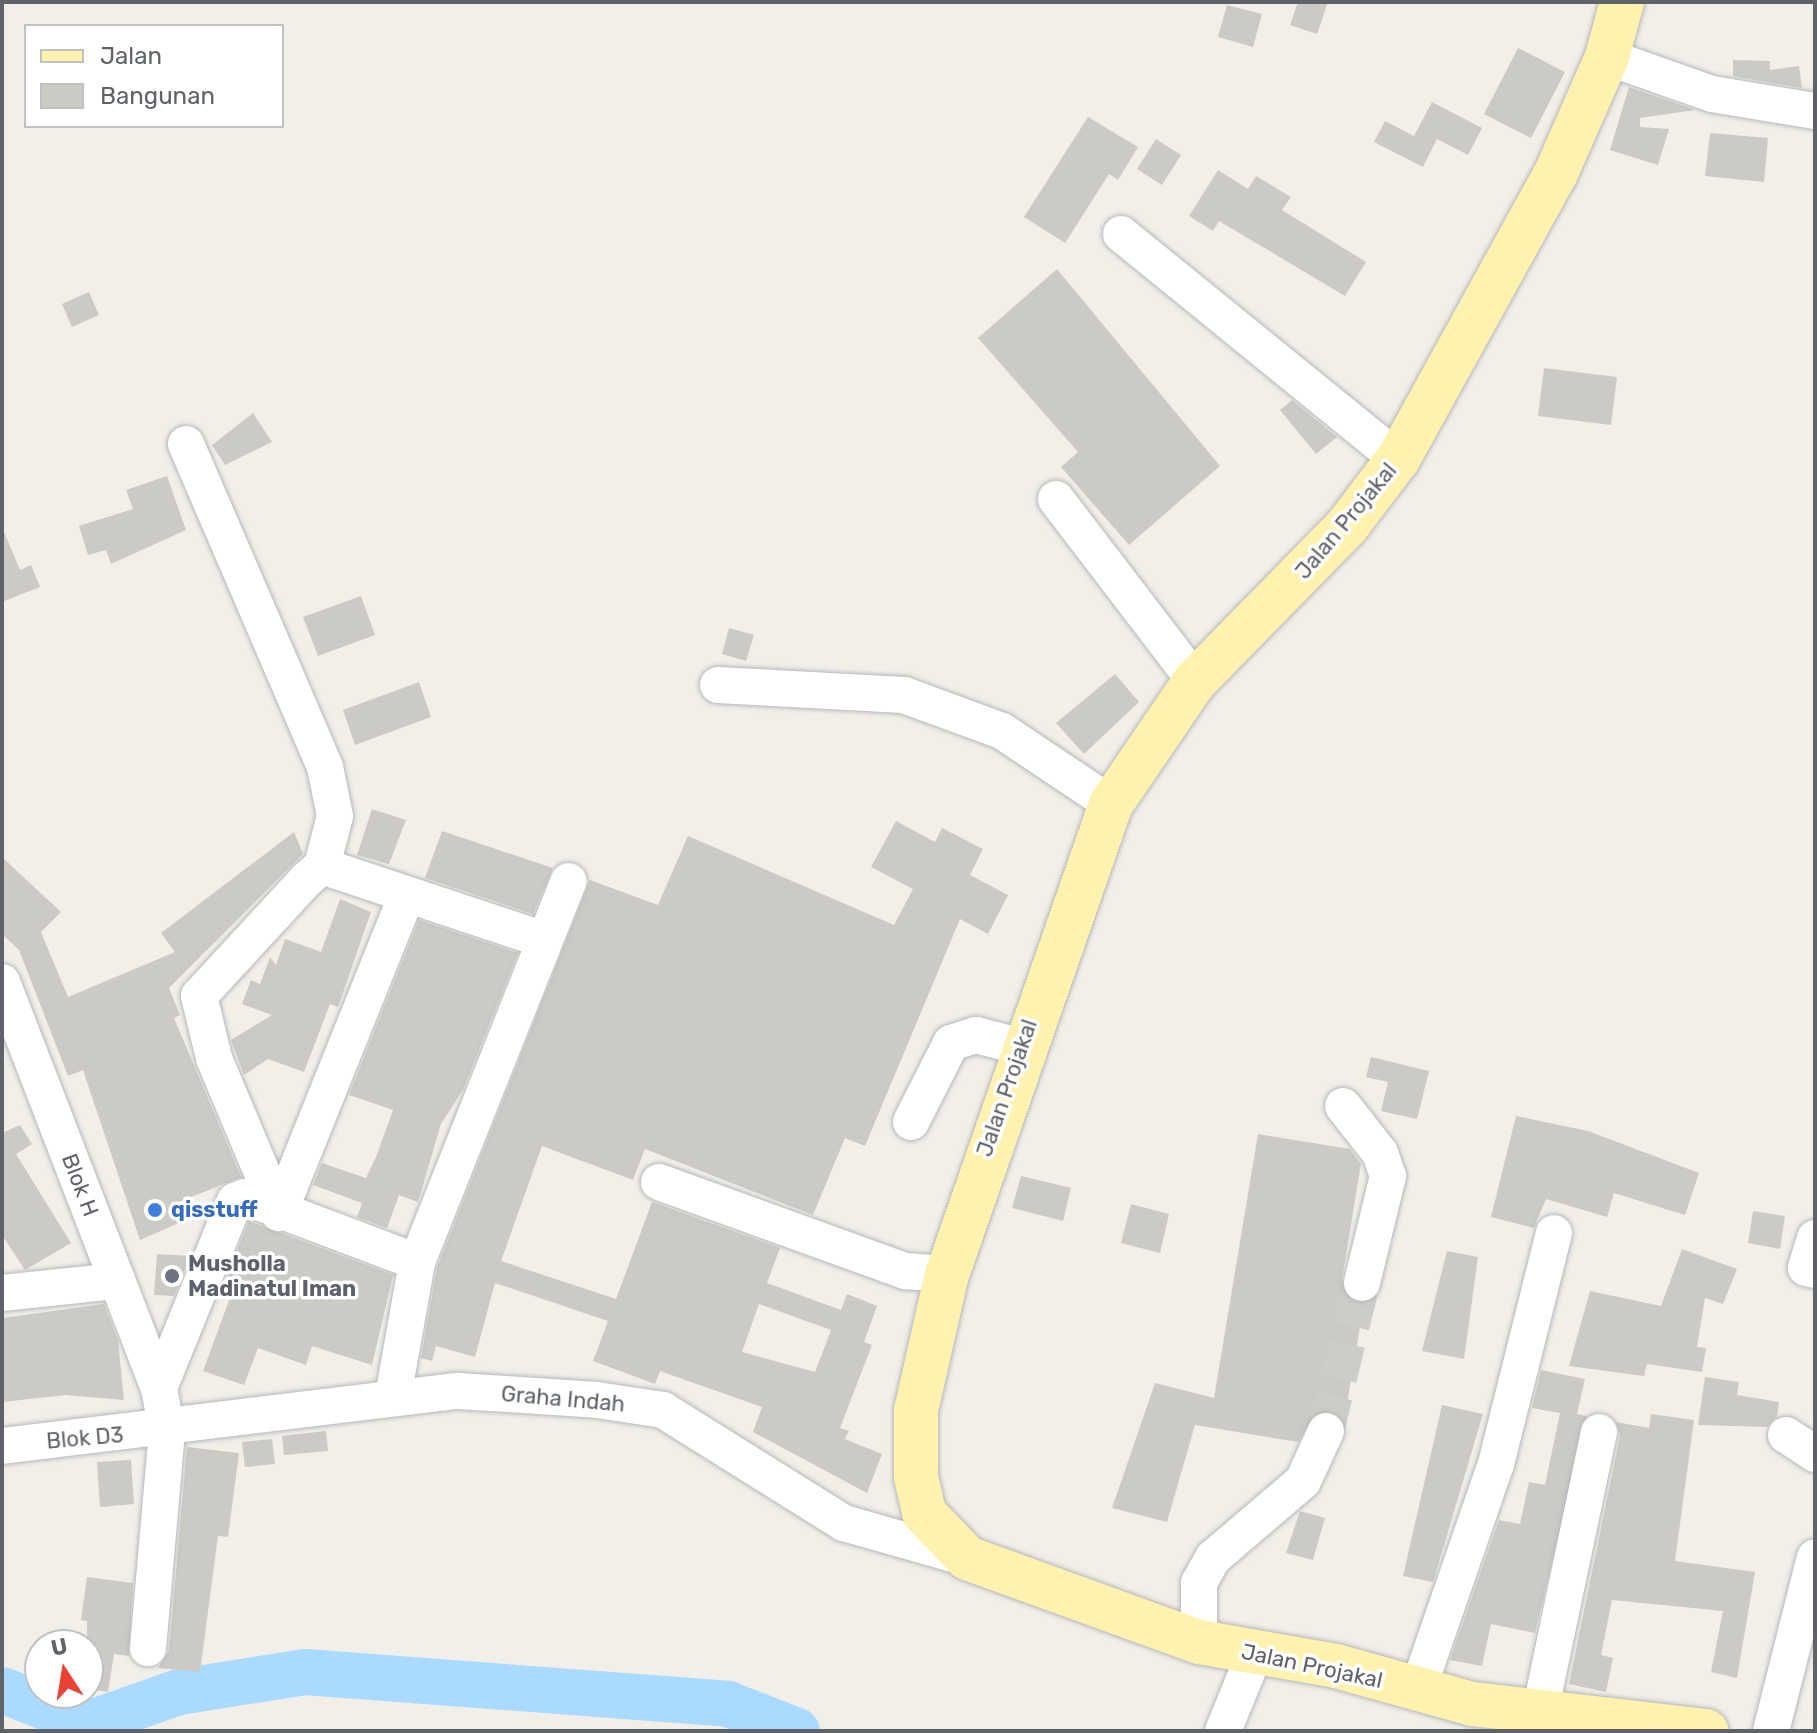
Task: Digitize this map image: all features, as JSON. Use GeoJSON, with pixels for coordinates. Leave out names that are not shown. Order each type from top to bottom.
{"type":"FeatureCollection","features":[{"type":"Feature","properties":{"kind":"main road","name":"Jalan Projakal"},"geometry":{"type":"LineString","coordinates":[[1622,2],[1607,57],[1556,173],[1398,459],[1347,526],[1195,681],[1111,804],[1022,1047],[947,1274],[916,1411],[916,1477],[924,1513],[967,1558],[1199,1642],[1418,1689],[1466,1717],[1540,1712],[1706,1731]]}},
{"type":"Feature","properties":{"kind":"street"},"geometry":{"type":"LineString","coordinates":[[1607,57],[1712,94],[1815,111]]}},
{"type":"Feature","properties":{"kind":"street"},"geometry":{"type":"LineString","coordinates":[[1121,234],[1398,459]]}},
{"type":"Feature","properties":{"kind":"street"},"geometry":{"type":"LineString","coordinates":[[186,444],[325,767],[335,816],[322,866],[199,996],[214,1058],[279,1213]]}},
{"type":"Feature","properties":{"kind":"street"},"geometry":{"type":"LineString","coordinates":[[1056,499],[1195,681]]}},
{"type":"Feature","properties":{"kind":"street"},"geometry":{"type":"LineString","coordinates":[[718,685],[904,695],[1002,731],[1111,804]]}},
{"type":"Feature","properties":{"kind":"street"},"geometry":{"type":"LineString","coordinates":[[322,866],[542,939]]}},
{"type":"Feature","properties":{"kind":"street"},"geometry":{"type":"LineString","coordinates":[[393,1397],[417,1262],[542,939],[569,881]]}},
{"type":"Feature","properties":{"kind":"street"},"geometry":{"type":"LineString","coordinates":[[279,1213],[407,895]]}},
{"type":"Feature","properties":{"kind":"street","name":"Blok H"},"geometry":{"type":"LineString","coordinates":[[2,982],[159,1388]]}},
{"type":"Feature","properties":{"kind":"street"},"geometry":{"type":"LineString","coordinates":[[911,1122],[951,1043],[976,1035],[1022,1047]]}},
{"type":"Feature","properties":{"kind":"street"},"geometry":{"type":"LineString","coordinates":[[1343,1106],[1380,1153],[1388,1176],[1362,1283]]}},
{"type":"Feature","properties":{"kind":"street"},"geometry":{"type":"LineString","coordinates":[[659,1182],[905,1271],[947,1274]]}},
{"type":"Feature","properties":{"kind":"street"},"geometry":{"type":"LineString","coordinates":[[148,1648],[167,1431],[159,1388],[227,1211],[245,1197],[279,1213],[417,1262]]}},
{"type":"Feature","properties":{"kind":"street"},"geometry":{"type":"LineString","coordinates":[[1418,1689],[1496,1464],[1554,1233]]}},
{"type":"Feature","properties":{"kind":"street"},"geometry":{"type":"LineString","coordinates":[[1815,1238],[1806,1268],[1815,1270]]}},
{"type":"Feature","properties":{"kind":"street"},"geometry":{"type":"LineString","coordinates":[[2,1293],[117,1281]]}},
{"type":"Feature","properties":{"kind":"street","name":"Graha Indah"},"geometry":{"type":"LineString","coordinates":[[167,1431],[393,1397],[459,1391],[663,1410],[844,1523],[967,1558]]}},
{"type":"Feature","properties":{"kind":"street","name":"Blok D3"},"geometry":{"type":"LineString","coordinates":[[2,1446],[167,1431]]}},
{"type":"Feature","properties":{"kind":"street"},"geometry":{"type":"LineString","coordinates":[[1199,1642],[1199,1583],[1213,1558],[1303,1481],[1326,1431]]}},
{"type":"Feature","properties":{"kind":"street"},"geometry":{"type":"LineString","coordinates":[[1540,1712],[1599,1432]]}},
{"type":"Feature","properties":{"kind":"street"},"geometry":{"type":"LineString","coordinates":[[1771,1731],[1815,1557]]}},
{"type":"Feature","properties":{"kind":"street"},"geometry":{"type":"LineString","coordinates":[[1223,1731],[1255,1653]]}},
{"type":"Feature","properties":{"kind":"building"},"geometry":{"type":"Polygon","coordinates":[[[1298,2],[1328,2],[1317,34],[1290,25],[1298,2]]]}},
{"type":"Feature","properties":{"kind":"building"},"geometry":{"type":"Polygon","coordinates":[[[1227,5],[1262,14],[1253,47],[1218,37],[1227,5]]]}},
{"type":"Feature","properties":{"kind":"building"},"geometry":{"type":"Polygon","coordinates":[[[1518,48],[1565,72],[1531,138],[1484,114],[1518,48]]]}},
{"type":"Feature","properties":{"kind":"building"},"geometry":{"type":"Polygon","coordinates":[[[1733,60],[1770,61],[1770,70],[1799,66],[1802,88],[1733,76],[1733,60]]]}},
{"type":"Feature","properties":{"kind":"building"},"geometry":{"type":"Polygon","coordinates":[[[1629,87],[1695,110],[1640,118],[1640,127],[1669,129],[1658,165],[1610,150],[1629,87]]]}},
{"type":"Feature","properties":{"kind":"building"},"geometry":{"type":"Polygon","coordinates":[[[1432,102],[1482,128],[1468,155],[1437,139],[1423,167],[1374,142],[1385,121],[1414,136],[1432,102]]]}},
{"type":"Feature","properties":{"kind":"building"},"geometry":{"type":"Polygon","coordinates":[[[1088,117],[1138,147],[1118,180],[1109,174],[1065,243],[1024,217],[1088,117]]]}},
{"type":"Feature","properties":{"kind":"building"},"geometry":{"type":"Polygon","coordinates":[[[1710,133],[1768,138],[1764,182],[1705,176],[1710,133]]]}},
{"type":"Feature","properties":{"kind":"building"},"geometry":{"type":"Polygon","coordinates":[[[1156,139],[1181,155],[1162,185],[1137,169],[1156,139]]]}},
{"type":"Feature","properties":{"kind":"building"},"geometry":{"type":"Polygon","coordinates":[[[1218,170],[1248,189],[1256,176],[1291,197],[1282,210],[1366,262],[1345,296],[1219,221],[1213,231],[1189,216],[1218,170]]]}},
{"type":"Feature","properties":{"kind":"building"},"geometry":{"type":"Polygon","coordinates":[[[1057,269],[1220,466],[1129,545],[1061,467],[1078,452],[978,338],[1057,269]]]}},
{"type":"Feature","properties":{"kind":"building"},"geometry":{"type":"Polygon","coordinates":[[[89,292],[99,315],[72,327],[62,304],[89,292]]]}},
{"type":"Feature","properties":{"kind":"building"},"geometry":{"type":"Polygon","coordinates":[[[1544,368],[1617,377],[1611,425],[1538,416],[1544,368]]]}},
{"type":"Feature","properties":{"kind":"building"},"geometry":{"type":"Polygon","coordinates":[[[1292,400],[1337,437],[1316,454],[1280,410],[1292,400]]]}},
{"type":"Feature","properties":{"kind":"building"},"geometry":{"type":"Polygon","coordinates":[[[253,413],[272,442],[225,465],[212,445],[253,413]]]}},
{"type":"Feature","properties":{"kind":"building"},"geometry":{"type":"Polygon","coordinates":[[[167,476],[186,530],[111,564],[106,550],[88,555],[79,526],[133,509],[126,490],[167,476]]]}},
{"type":"Feature","properties":{"kind":"building"},"geometry":{"type":"Polygon","coordinates":[[[2,527],[20,570],[31,565],[40,587],[2,602],[2,527]]]}},
{"type":"Feature","properties":{"kind":"building"},"geometry":{"type":"Polygon","coordinates":[[[361,596],[375,635],[318,656],[303,617],[361,596]]]}},
{"type":"Feature","properties":{"kind":"building"},"geometry":{"type":"Polygon","coordinates":[[[729,628],[754,635],[746,661],[722,654],[729,628]]]}},
{"type":"Feature","properties":{"kind":"building"},"geometry":{"type":"Polygon","coordinates":[[[1115,674],[1139,702],[1084,754],[1056,723],[1115,674]]]}},
{"type":"Feature","properties":{"kind":"building"},"geometry":{"type":"Polygon","coordinates":[[[419,682],[431,717],[355,745],[343,710],[419,682]]]}},
{"type":"Feature","properties":{"kind":"building"},"geometry":{"type":"Polygon","coordinates":[[[372,809],[406,820],[389,864],[357,855],[372,809]]]}},
{"type":"Feature","properties":{"kind":"building"},"geometry":{"type":"Polygon","coordinates":[[[896,821],[935,842],[942,828],[983,849],[970,875],[1008,895],[988,934],[960,919],[865,1146],[845,1138],[813,1215],[645,1149],[633,1180],[542,1146],[501,1261],[616,1299],[652,1202],[780,1248],[767,1283],[841,1310],[847,1294],[877,1306],[864,1342],[872,1345],[840,1428],[849,1431],[845,1439],[882,1454],[867,1493],[753,1432],[762,1407],[660,1371],[655,1384],[593,1361],[608,1321],[495,1283],[475,1357],[436,1346],[432,1361],[421,1358],[437,1268],[590,880],[658,905],[688,836],[894,925],[913,889],[871,867],[896,821]],[[759,1304],[742,1352],[815,1372],[831,1330],[759,1304]]]}},
{"type":"Feature","properties":{"kind":"building"},"geometry":{"type":"Polygon","coordinates":[[[442,831],[553,868],[533,914],[425,878],[442,831]]]}},
{"type":"Feature","properties":{"kind":"building"},"geometry":{"type":"Polygon","coordinates":[[[294,832],[303,854],[169,988],[180,1015],[174,1018],[241,1177],[179,1202],[186,1220],[140,1240],[83,1070],[68,1076],[19,950],[2,934],[2,857],[61,912],[41,932],[68,997],[175,952],[161,933],[294,832]]]}},
{"type":"Feature","properties":{"kind":"building"},"geometry":{"type":"Polygon","coordinates":[[[340,899],[371,912],[338,1007],[330,1004],[304,1072],[268,1059],[244,1075],[231,1040],[272,1015],[242,1004],[251,980],[260,984],[270,957],[276,965],[285,939],[321,952],[340,899]]]}},
{"type":"Feature","properties":{"kind":"building"},"geometry":{"type":"Polygon","coordinates":[[[419,920],[518,953],[463,1090],[441,1124],[418,1202],[399,1195],[387,1228],[357,1217],[362,1203],[313,1185],[322,1163],[366,1178],[376,1157],[393,1110],[349,1095],[419,920]]]}},
{"type":"Feature","properties":{"kind":"building"},"geometry":{"type":"Polygon","coordinates":[[[1371,1057],[1429,1071],[1417,1119],[1381,1111],[1388,1082],[1366,1077],[1371,1057]]]}},
{"type":"Feature","properties":{"kind":"building"},"geometry":{"type":"Polygon","coordinates":[[[1516,1116],[1588,1131],[1699,1173],[1685,1215],[1614,1193],[1607,1217],[1546,1199],[1534,1228],[1491,1217],[1516,1116]]]}},
{"type":"Feature","properties":{"kind":"building"},"geometry":{"type":"Polygon","coordinates":[[[20,1125],[32,1144],[16,1154],[71,1243],[25,1270],[2,1235],[2,1133],[20,1125]]]}},
{"type":"Feature","properties":{"kind":"building"},"geometry":{"type":"Polygon","coordinates":[[[1258,1134],[1350,1149],[1361,1164],[1342,1279],[1347,1298],[1364,1303],[1344,1421],[1334,1412],[1315,1414],[1298,1442],[1195,1425],[1167,1522],[1112,1508],[1155,1383],[1214,1398],[1258,1134]]]}},
{"type":"Feature","properties":{"kind":"building"},"geometry":{"type":"Polygon","coordinates":[[[1021,1176],[1071,1188],[1063,1221],[1012,1208],[1021,1176]]]}},
{"type":"Feature","properties":{"kind":"building"},"geometry":{"type":"Polygon","coordinates":[[[1131,1204],[1169,1214],[1160,1253],[1121,1243],[1131,1204]]]}},
{"type":"Feature","properties":{"kind":"building"},"geometry":{"type":"Polygon","coordinates":[[[1753,1211],[1785,1216],[1780,1249],[1748,1243],[1753,1211]]]}},
{"type":"Feature","properties":{"kind":"building"},"geometry":{"type":"Polygon","coordinates":[[[249,1221],[393,1275],[372,1365],[312,1346],[306,1365],[258,1348],[244,1385],[203,1371],[234,1287],[224,1283],[249,1221]]]}},
{"type":"Feature","properties":{"kind":"building"},"geometry":{"type":"Polygon","coordinates":[[[1682,1249],[1737,1269],[1723,1304],[1705,1298],[1697,1347],[1706,1348],[1702,1372],[1647,1364],[1644,1376],[1569,1366],[1590,1291],[1661,1306],[1682,1249]]]}},
{"type":"Feature","properties":{"kind":"building"},"geometry":{"type":"Polygon","coordinates":[[[1447,1251],[1478,1257],[1464,1359],[1422,1351],[1447,1251]]]}},
{"type":"Feature","properties":{"kind":"building","name":"Musholla Madinatul Iman"},"geometry":{"type":"Polygon","coordinates":[[[157,1254],[190,1256],[174,1296],[154,1295],[157,1254]]]}},
{"type":"Feature","properties":{"kind":"building"},"geometry":{"type":"Polygon","coordinates":[[[104,1304],[118,1340],[124,1400],[65,1395],[2,1402],[2,1318],[104,1304]]]}},
{"type":"Feature","properties":{"kind":"building"},"geometry":{"type":"Polygon","coordinates":[[[1541,1370],[1585,1379],[1577,1414],[1587,1416],[1535,1633],[1491,1624],[1482,1666],[1450,1660],[1499,1520],[1520,1524],[1529,1482],[1545,1485],[1560,1413],[1532,1408],[1541,1370]]]}},
{"type":"Feature","properties":{"kind":"building"},"geometry":{"type":"Polygon","coordinates":[[[1705,1377],[1739,1382],[1737,1395],[1779,1402],[1777,1416],[1767,1427],[1698,1425],[1705,1377]]]}},
{"type":"Feature","properties":{"kind":"building"},"geometry":{"type":"Polygon","coordinates":[[[1442,1405],[1483,1414],[1433,1582],[1403,1576],[1442,1405]]]}},
{"type":"Feature","properties":{"kind":"building"},"geometry":{"type":"Polygon","coordinates":[[[1651,1414],[1694,1420],[1675,1561],[1755,1572],[1737,1678],[1711,1672],[1723,1611],[1612,1600],[1601,1655],[1613,1658],[1606,1692],[1569,1684],[1620,1436],[1616,1422],[1649,1428],[1651,1414]]]}},
{"type":"Feature","properties":{"kind":"building"},"geometry":{"type":"Polygon","coordinates":[[[326,1431],[328,1451],[284,1455],[282,1436],[326,1431]]]}},
{"type":"Feature","properties":{"kind":"building"},"geometry":{"type":"Polygon","coordinates":[[[272,1439],[275,1464],[245,1467],[242,1442],[272,1439]]]}},
{"type":"Feature","properties":{"kind":"building"},"geometry":{"type":"Polygon","coordinates":[[[187,1447],[239,1453],[228,1537],[218,1536],[200,1672],[158,1668],[169,1650],[187,1447]]]}},
{"type":"Feature","properties":{"kind":"building"},"geometry":{"type":"Polygon","coordinates":[[[131,1460],[134,1504],[100,1507],[97,1462],[131,1460]]]}},
{"type":"Feature","properties":{"kind":"building"},"geometry":{"type":"Polygon","coordinates":[[[1300,1511],[1325,1518],[1313,1560],[1286,1553],[1300,1511]]]}},
{"type":"Feature","properties":{"kind":"building"},"geometry":{"type":"Polygon","coordinates":[[[87,1577],[133,1583],[129,1656],[114,1654],[108,1692],[104,1691],[104,1629],[87,1629],[87,1621],[81,1620],[87,1577]]]}},
{"type":"Feature","properties":{"kind":"waterway"},"geometry":{"type":"LineString","coordinates":[[2,1690],[88,1724],[179,1692],[305,1672],[728,1704],[797,1731]]}},
{"type":"Feature","properties":{"kind":"tunnel"},"geometry":{"type":"LineString","coordinates":[[1326,1431],[1362,1283]]}},
{"type":"Feature","properties":{"kind":"place","name":"qisstuff"},"geometry":{"type":"Point","coordinates":[155,1210]}},
{"type":"Feature","properties":{"kind":"place","name":"Musholla Madinatul Iman"},"geometry":{"type":"Point","coordinates":[172,1276]}}]}
